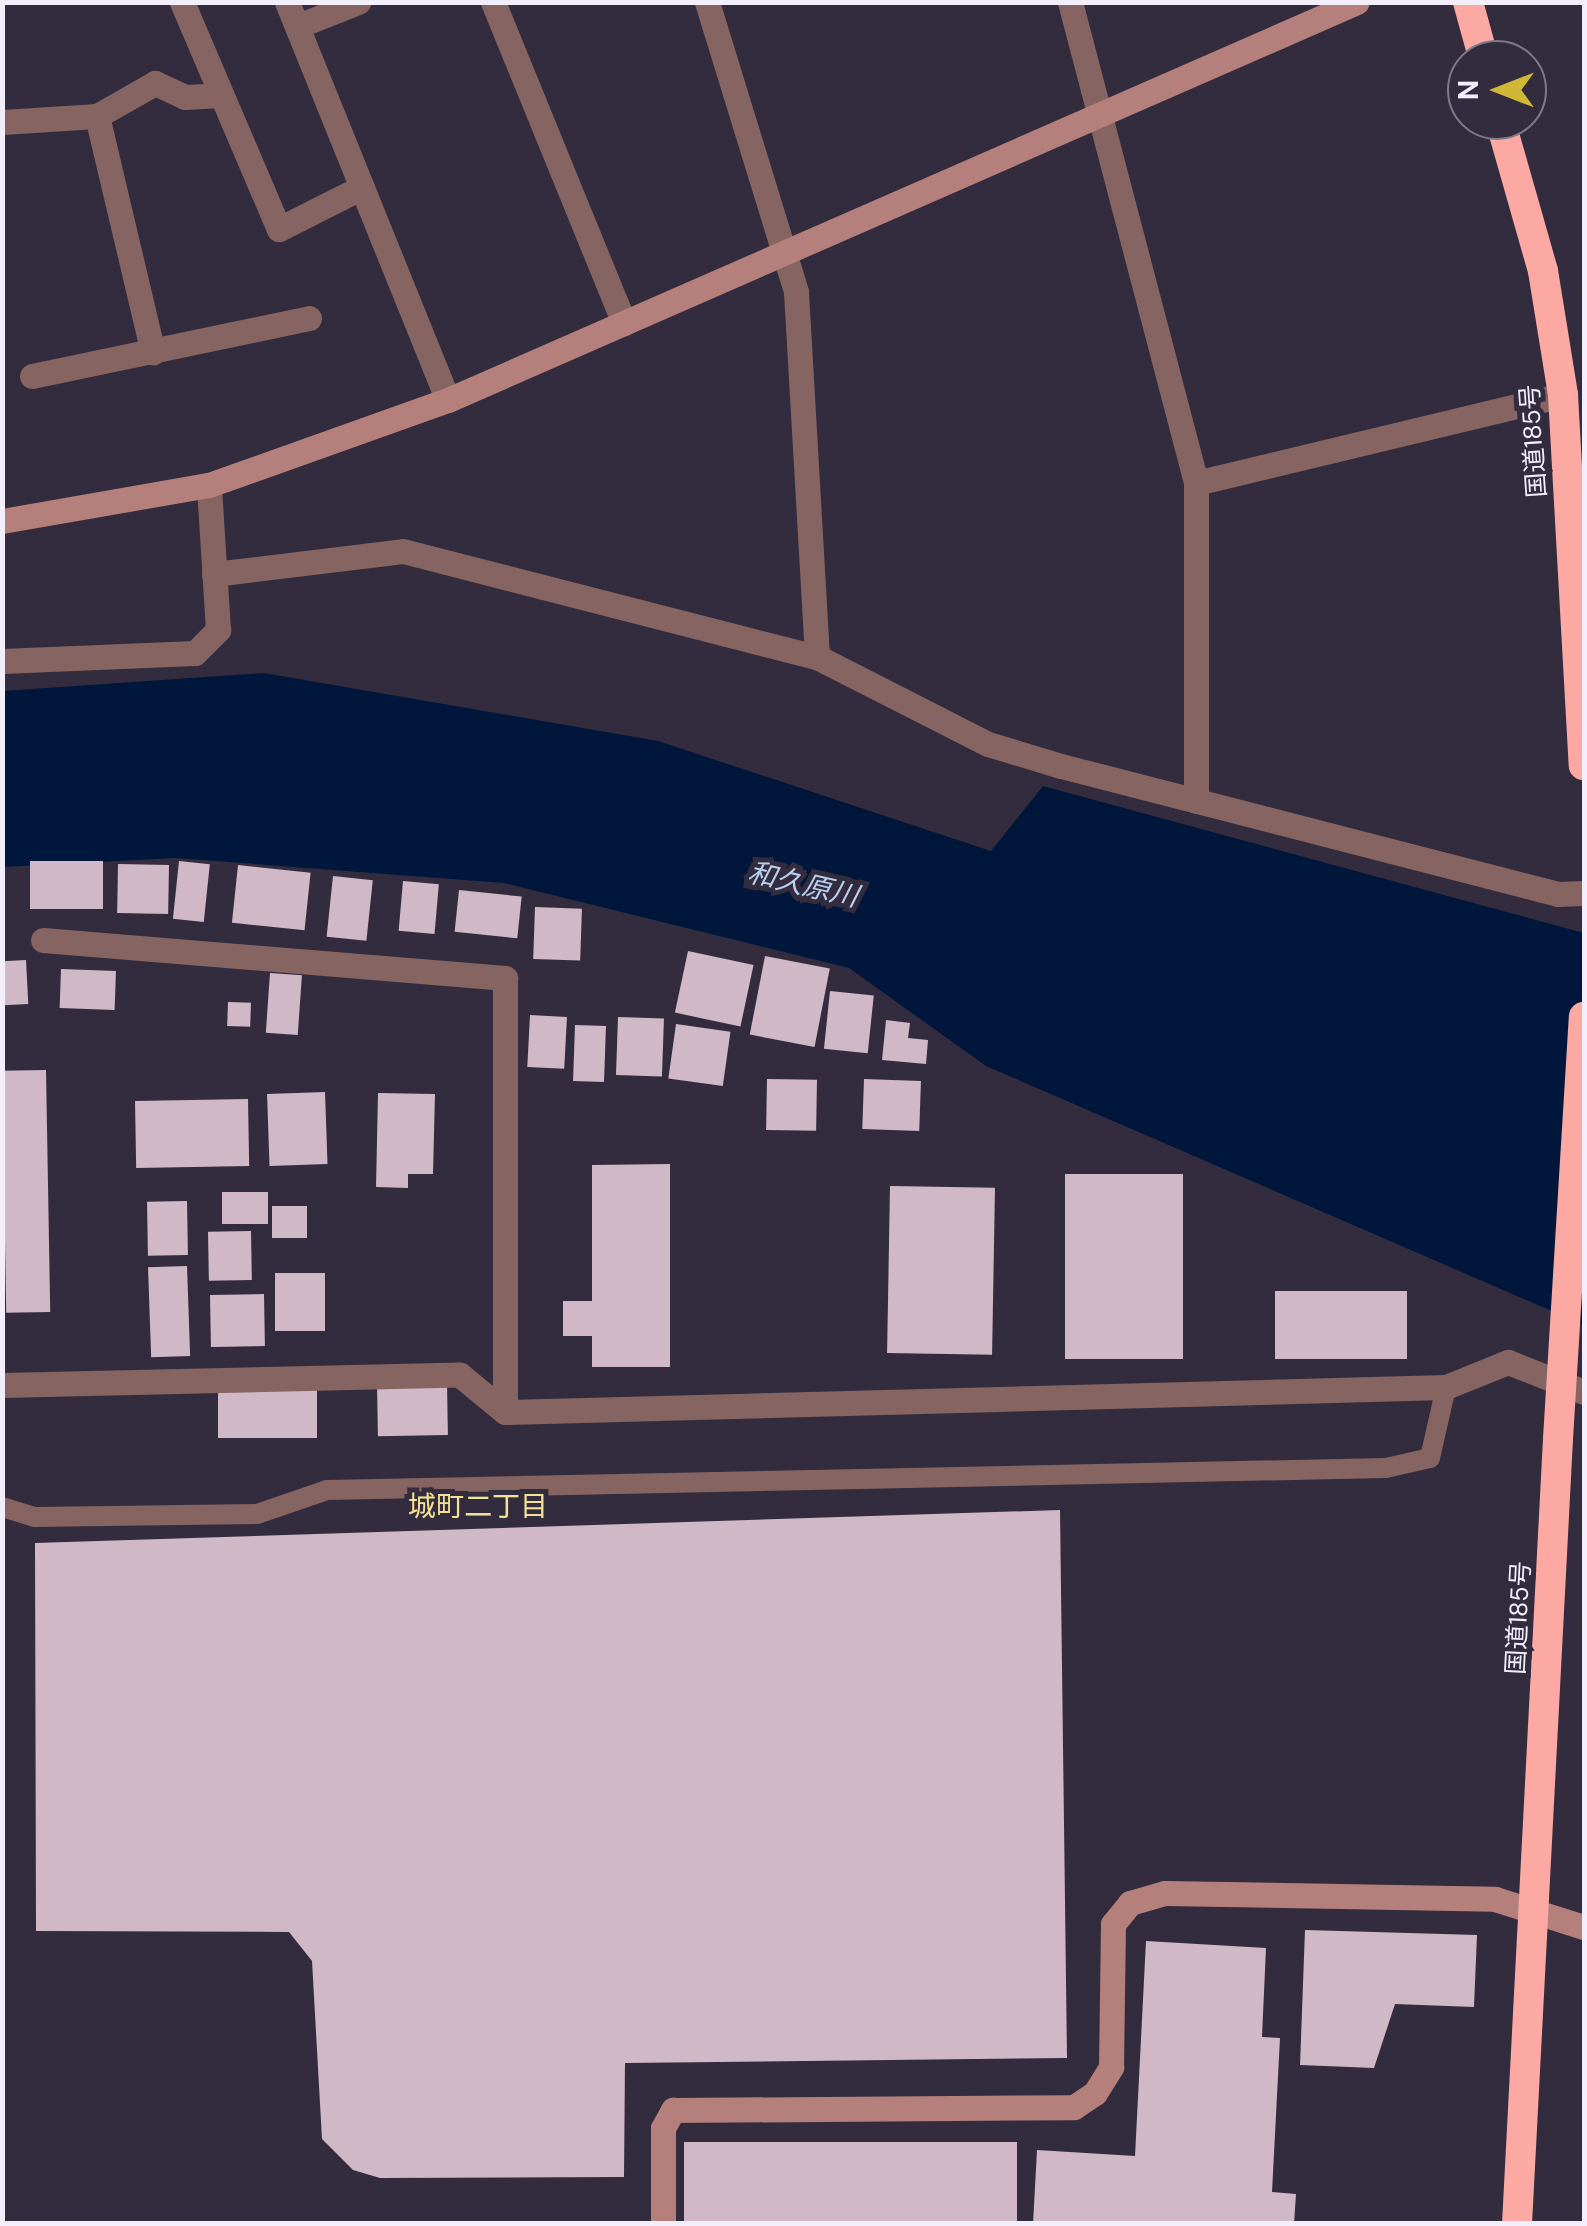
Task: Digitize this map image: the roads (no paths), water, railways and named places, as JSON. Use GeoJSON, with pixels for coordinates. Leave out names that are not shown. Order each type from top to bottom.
{"type":"FeatureCollection","features":[{"type":"Feature","properties":{"kind":"highway"},"geometry":{"type":"LineString","coordinates":[[1468,2],[1478,40]]}},
{"type":"Feature","properties":{"kind":"highway","name":"国道185号"},"geometry":{"type":"LineString","coordinates":[[1506,140],[1543,271],[1562,396],[1584,764]]}},
{"type":"Feature","properties":{"kind":"highway","name":"国道185号"},"geometry":{"type":"LineString","coordinates":[[1517,2224],[1584,1017]]}},
{"type":"Feature","properties":{"kind":"street"},"geometry":{"type":"LineString","coordinates":[[182,2],[279,229],[362,187]]}},
{"type":"Feature","properties":{"kind":"street"},"geometry":{"type":"LineString","coordinates":[[358,2],[292,14],[448,400]]}},
{"type":"Feature","properties":{"kind":"street"},"geometry":{"type":"LineString","coordinates":[[493,2],[624,322]]}},
{"type":"Feature","properties":{"kind":"street"},"geometry":{"type":"LineString","coordinates":[[707,2],[796,292],[817,657]]}},
{"type":"Feature","properties":{"kind":"street"},"geometry":{"type":"LineString","coordinates":[[1070,2],[1196,483],[1196,801]]}},
{"type":"Feature","properties":{"kind":"street"},"geometry":{"type":"LineString","coordinates":[[2,521],[209,485],[448,400],[1096,111],[1357,2]]}},
{"type":"Feature","properties":{"kind":"street"},"geometry":{"type":"LineString","coordinates":[[2,122],[97,116],[155,83],[185,97],[222,95]]}},
{"type":"Feature","properties":{"kind":"street"},"geometry":{"type":"LineString","coordinates":[[97,116],[153,352]]}},
{"type":"Feature","properties":{"kind":"street"},"geometry":{"type":"LineString","coordinates":[[32,376],[309,318]]}},
{"type":"Feature","properties":{"kind":"street"},"geometry":{"type":"LineString","coordinates":[[1196,483],[1562,396]]}},
{"type":"Feature","properties":{"kind":"street"},"geometry":{"type":"LineString","coordinates":[[2,661],[196,653],[218,630],[209,485]]}},
{"type":"Feature","properties":{"kind":"street"},"geometry":{"type":"LineString","coordinates":[[214,574],[404,552],[817,657],[988,744],[1558,894],[1584,893]]}},
{"type":"Feature","properties":{"kind":"street"},"geometry":{"type":"LineString","coordinates":[[43,940],[505,978],[505,1412]]}},
{"type":"Feature","properties":{"kind":"street"},"geometry":{"type":"LineString","coordinates":[[2,1385],[460,1375],[505,1412],[1446,1387],[1508,1362],[1584,1392]]}},
{"type":"Feature","properties":{"kind":"street"},"geometry":{"type":"LineString","coordinates":[[663,2224],[663,2128],[673,2110],[1074,2107],[1095,2094],[1112,2067],[1113,1924],[1130,1903],[1165,1893],[1495,1899],[1584,1928]]}},
{"type":"Feature","properties":{"kind":"lane"},"geometry":{"type":"LineString","coordinates":[[2,1507],[34,1518],[257,1514],[327,1490],[1386,1468],[1430,1458],[1446,1387]]}},
{"type":"Feature","properties":{"kind":"water","name":"和久原川"},"geometry":{"type":"Polygon","coordinates":[[[264,673],[658,741],[991,851],[1043,786],[1584,933],[1584,1325],[986,1066],[849,968],[504,883],[176,858],[3,867],[3,691],[264,673]]]}},
{"type":"Feature","properties":{"kind":"district","name":"城町二丁目"},"geometry":{"type":"Point","coordinates":[478,1507]}}]}
